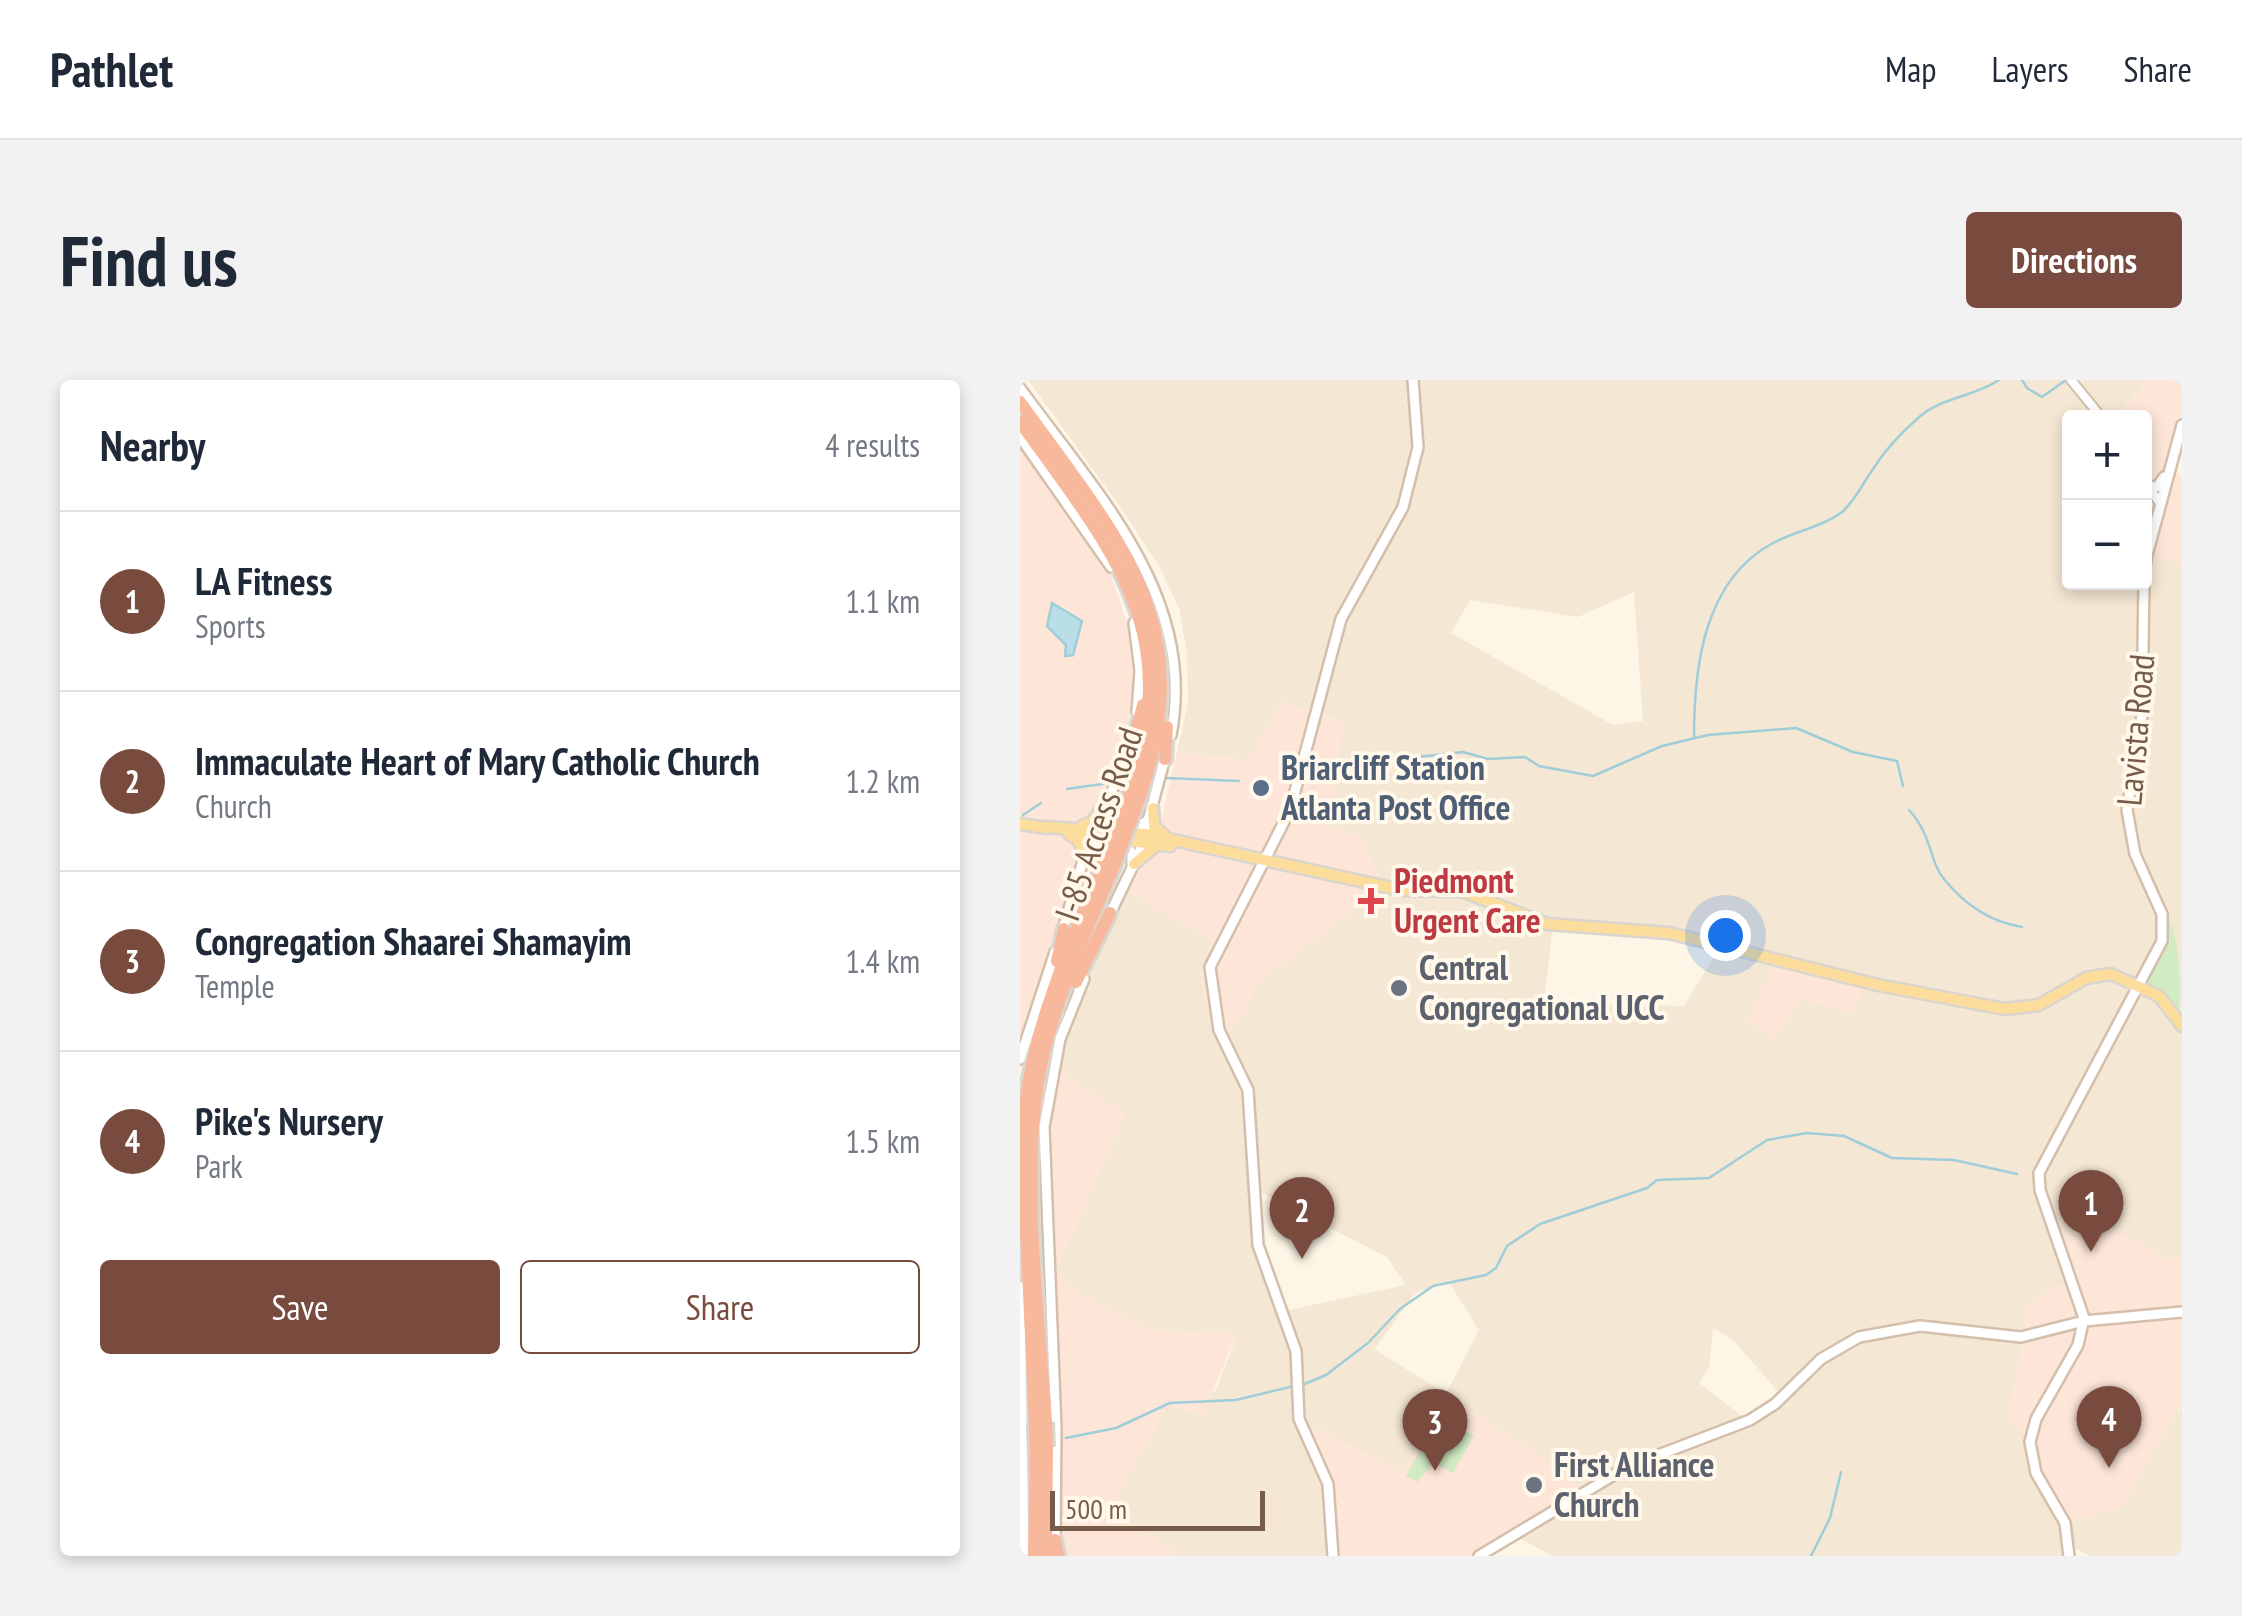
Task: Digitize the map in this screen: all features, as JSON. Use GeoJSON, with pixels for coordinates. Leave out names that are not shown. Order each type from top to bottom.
{"type":"FeatureCollection","features":[{"type":"Feature","properties":{"kind":"highway"},"geometry":{"type":"LineString","coordinates":[[1020,402],[1130,559],[1158,636],[1168,678],[1164,759]]}},
{"type":"Feature","properties":{"kind":"highway"},"geometry":{"type":"LineString","coordinates":[[1020,422],[1118,561],[1137,606],[1148,653],[1147,736],[1127,818]]}},
{"type":"Feature","properties":{"kind":"highway"},"geometry":{"type":"LineString","coordinates":[[1033,1046],[1158,737],[1162,684],[1158,636]]}},
{"type":"Feature","properties":{"kind":"highway"},"geometry":{"type":"LineString","coordinates":[[1132,746],[1143,707],[1148,653]]}},
{"type":"Feature","properties":{"kind":"highway"},"geometry":{"type":"LineString","coordinates":[[1034,1556],[1036,1449],[1044,1423],[1033,1126],[1039,1074],[1052,1023],[1112,856]]}},
{"type":"Feature","properties":{"kind":"highway"},"geometry":{"type":"LineString","coordinates":[[1052,1023],[1110,913]]}},
{"type":"Feature","properties":{"kind":"highway"},"geometry":{"type":"LineString","coordinates":[[1044,1423],[1022,1143],[1032,1034],[1064,929]]}},
{"type":"Feature","properties":{"kind":"highway"},"geometry":{"type":"LineString","coordinates":[[1036,1449],[1046,1556]]}},
{"type":"Feature","properties":{"kind":"highway"},"geometry":{"type":"LineString","coordinates":[[1055,1540],[1057,1556]]}},
{"type":"Feature","properties":{"kind":"main road"},"geometry":{"type":"LineString","coordinates":[[1333,1556],[1328,1484],[1299,1419],[1296,1352],[1258,1246],[1248,1090],[1219,1030],[1210,976],[1212,958],[1290,810],[1341,619],[1404,508],[1418,447],[1413,380]]}},
{"type":"Feature","properties":{"kind":"main road","name":"I-85 Access Road"},"geometry":{"type":"LineString","coordinates":[[1020,388],[1138,550],[1160,597],[1176,676],[1174,723],[1144,839],[1110,913],[1055,1056],[1044,1127],[1044,1423]]}},
{"type":"Feature","properties":{"kind":"main road"},"geometry":{"type":"LineString","coordinates":[[2152,486],[2157,487],[2167,472],[2182,424]]}},
{"type":"Feature","properties":{"kind":"main road","name":"I-85 Access Road"},"geometry":{"type":"LineString","coordinates":[[1020,438],[1110,565],[1133,619],[1140,671],[1132,746],[1091,832],[1064,929],[1020,1058]]}},
{"type":"Feature","properties":{"kind":"main road"},"geometry":{"type":"LineString","coordinates":[[2152,538],[2157,516],[2165,506],[2164,487],[2174,482],[2167,472]]}},
{"type":"Feature","properties":{"kind":"main road","name":"Lavista Road"},"geometry":{"type":"LineString","coordinates":[[2084,1322],[2040,1190],[2039,1173],[2159,953],[2164,924],[2158,898],[2135,854],[2127,810],[2142,716],[2144,590]]}},
{"type":"Feature","properties":{"kind":"main road"},"geometry":{"type":"LineString","coordinates":[[1110,797],[1107,817],[1112,824],[1140,827],[1153,808]]}},
{"type":"Feature","properties":{"kind":"main road"},"geometry":{"type":"LineString","coordinates":[[1073,830],[1092,822],[1110,797]]}},
{"type":"Feature","properties":{"kind":"main road"},"geometry":{"type":"LineString","coordinates":[[1153,808],[1154,826],[1170,840]]}},
{"type":"Feature","properties":{"kind":"main road"},"geometry":{"type":"LineString","coordinates":[[1020,824],[1170,840],[1398,890],[1462,891],[1556,925],[1617,927],[1688,936],[1878,986],[2005,1008],[2044,1003],[2094,975],[2118,976],[2162,998],[2181,1023]]}},
{"type":"Feature","properties":{"kind":"main road"},"geometry":{"type":"LineString","coordinates":[[1073,830],[1084,852],[1096,844],[1124,847],[1132,853],[1134,864]]}},
{"type":"Feature","properties":{"kind":"main road"},"geometry":{"type":"LineString","coordinates":[[1144,839],[1158,845]]}},
{"type":"Feature","properties":{"kind":"main road"},"geometry":{"type":"LineString","coordinates":[[1134,864],[1146,850],[1158,845],[1186,844]]}},
{"type":"Feature","properties":{"kind":"main road"},"geometry":{"type":"LineString","coordinates":[[1020,1287],[1044,1423],[1057,1468]]}},
{"type":"Feature","properties":{"kind":"main road"},"geometry":{"type":"LineString","coordinates":[[1479,1556],[1628,1467],[1748,1421],[1775,1404],[1821,1359],[1848,1342],[1906,1326],[2021,1337],[2103,1318],[2182,1312]]}},
{"type":"Feature","properties":{"kind":"main road"},"geometry":{"type":"LineString","coordinates":[[2079,1342],[2103,1318]]}},
{"type":"Feature","properties":{"kind":"main road"},"geometry":{"type":"LineString","coordinates":[[2069,1556],[2065,1523],[2036,1473],[2030,1442],[2036,1419],[2079,1342],[2084,1322]]}},
{"type":"Feature","properties":{"kind":"main road"},"geometry":{"type":"LineString","coordinates":[[2068,1326],[2077,1330],[2079,1342]]}},
{"type":"Feature","properties":{"kind":"main road"},"geometry":{"type":"LineString","coordinates":[[1024,1556],[1034,1438],[1050,1438],[1057,1468],[1055,1540]]}},
{"type":"Feature","properties":{"kind":"street"},"geometry":{"type":"LineString","coordinates":[[2071,380],[2095,410]]}},
{"type":"Feature","properties":{"kind":"street"},"geometry":{"type":"LineString","coordinates":[[2152,492],[2165,506]]}},
{"type":"Feature","properties":{"kind":"shaded area"},"geometry":{"type":"Polygon","coordinates":[[[1028,380],[2140,380],[2143,386],[2121,410],[2062,410],[2062,590],[2152,590],[2152,551],[2182,565],[2182,1259],[2169,1260],[2098,1221],[2075,1281],[2025,1334],[2007,1419],[2182,1409],[2182,1556],[2090,1556],[2069,1545],[2069,1556],[1552,1556],[1511,1533],[1584,1491],[1548,1461],[1446,1395],[1403,1474],[1318,1428],[1312,1437],[1332,1485],[1333,1556],[1183,1556],[1108,1511],[1167,1407],[1216,1391],[1237,1335],[1148,1330],[1071,1288],[1056,1271],[1125,1114],[1058,1071],[1066,1032],[1090,971],[1127,892],[1213,940],[1202,974],[1205,995],[1244,1015],[1259,981],[1385,887],[1361,837],[1330,827],[1343,722],[1282,702],[1248,760],[1177,752],[1188,703],[1187,651],[1179,608],[1159,566],[1028,380]],[[1634,592],[1578,617],[1470,600],[1451,633],[1613,725],[1643,721],[1634,592]],[[1553,922],[1544,1004],[1684,1006],[1721,945],[1553,922]],[[1254,1189],[1256,1223],[1284,1311],[1406,1285],[1387,1257],[1254,1189]],[[1449,1282],[1416,1293],[1374,1349],[1446,1394],[1479,1330],[1449,1282]],[[1713,1327],[1709,1367],[1699,1383],[1747,1420],[1782,1396],[1735,1342],[1713,1327]]]}},
{"type":"Feature","properties":{"kind":"shaded area"},"geometry":{"type":"Polygon","coordinates":[[[2140,380],[2182,380],[2182,426],[2169,469],[2182,476],[2182,565],[2152,551],[2152,410],[2122,410],[2143,387],[2140,380]]]}},
{"type":"Feature","properties":{"kind":"shaded area"},"geometry":{"type":"Polygon","coordinates":[[[1020,437],[1064,497],[1111,576],[1127,623],[1134,686],[1125,745],[1084,831],[1060,924],[1020,1040],[1020,437]]]}},
{"type":"Feature","properties":{"kind":"shaded area"},"geometry":{"type":"Polygon","coordinates":[[[1282,702],[1343,723],[1330,827],[1361,837],[1385,887],[1259,981],[1244,1015],[1223,1029],[1206,1002],[1201,980],[1213,940],[1127,892],[1157,838],[1177,752],[1248,760],[1282,702]]]}},
{"type":"Feature","properties":{"kind":"shaded area"},"geometry":{"type":"Polygon","coordinates":[[[1777,959],[1863,982],[1855,1013],[1799,999],[1775,1039],[1746,1020],[1777,959]]]}},
{"type":"Feature","properties":{"kind":"shaded area"},"geometry":{"type":"Polygon","coordinates":[[[1058,1071],[1125,1114],[1056,1271],[1071,1288],[1148,1330],[1237,1334],[1202,1415],[1167,1407],[1108,1511],[1183,1556],[1058,1556],[1055,1225],[1049,1127],[1058,1071]]]}},
{"type":"Feature","properties":{"kind":"shaded area"},"geometry":{"type":"Polygon","coordinates":[[[2098,1221],[2169,1260],[2182,1259],[2182,1409],[2178,1408],[2122,1507],[2065,1525],[2035,1475],[2029,1432],[2007,1420],[2025,1334],[2024,1311],[2048,1290],[2075,1280],[2058,1238],[2098,1221]]]}},
{"type":"Feature","properties":{"kind":"shaded area"},"geometry":{"type":"Polygon","coordinates":[[[1446,1395],[1548,1461],[1585,1491],[1478,1556],[1333,1556],[1332,1485],[1312,1436],[1317,1428],[1403,1474],[1446,1395]]]}},
{"type":"Feature","properties":{"kind":"green space"},"geometry":{"type":"Polygon","coordinates":[[[2158,898],[2175,940],[2179,1015],[2144,987],[2159,953],[2158,898]]]}},
{"type":"Feature","properties":{"kind":"green space"},"geometry":{"type":"Polygon","coordinates":[[[1439,1416],[1474,1435],[1453,1473],[1434,1463],[1417,1482],[1406,1476],[1439,1416]]]}},
{"type":"Feature","properties":{"kind":"water"},"geometry":{"type":"Polygon","coordinates":[[[1052,603],[1082,621],[1073,655],[1065,656],[1066,645],[1047,626],[1052,603]]]}},
{"type":"Feature","properties":{"kind":"waterway"},"geometry":{"type":"LineString","coordinates":[[1694,737],[1701,654],[1718,602],[1732,579],[1750,559],[1773,543],[1842,512],[1888,448],[1927,411],[1999,380]]}},
{"type":"Feature","properties":{"kind":"waterway"},"geometry":{"type":"LineString","coordinates":[[2022,380],[2042,397],[2066,380]]}},
{"type":"Feature","properties":{"kind":"waterway"},"geometry":{"type":"LineString","coordinates":[[1373,762],[1463,752],[1488,759],[1525,757],[1539,766],[1593,776],[1662,746],[1708,735],[1796,728],[1853,752],[1897,761],[1903,786]]}},
{"type":"Feature","properties":{"kind":"waterway"},"geometry":{"type":"LineString","coordinates":[[1304,776],[1313,769],[1367,760]]}},
{"type":"Feature","properties":{"kind":"waterway"},"geometry":{"type":"LineString","coordinates":[[1166,778],[1239,781]]}},
{"type":"Feature","properties":{"kind":"waterway"},"geometry":{"type":"LineString","coordinates":[[1067,789],[1109,783]]}},
{"type":"Feature","properties":{"kind":"waterway"},"geometry":{"type":"LineString","coordinates":[[1023,815],[1041,803]]}},
{"type":"Feature","properties":{"kind":"waterway"},"geometry":{"type":"LineString","coordinates":[[1909,810],[1922,829],[1939,872],[1952,888],[1989,916],[2022,927]]}},
{"type":"Feature","properties":{"kind":"waterway"},"geometry":{"type":"LineString","coordinates":[[1302,1385],[1326,1375],[1368,1343],[1400,1309],[1433,1286],[1486,1275],[1496,1268],[1507,1246],[1540,1224],[1647,1188],[1657,1180],[1709,1178],[1767,1140],[1807,1133],[1844,1136],[1892,1158],[1954,1160],[2017,1174]]}},
{"type":"Feature","properties":{"kind":"waterway"},"geometry":{"type":"LineString","coordinates":[[1066,1438],[1116,1428],[1170,1403],[1236,1400],[1294,1386]]}},
{"type":"Feature","properties":{"kind":"waterway"},"geometry":{"type":"LineString","coordinates":[[1811,1556],[1830,1518],[1841,1472]]}},
{"type":"Feature","properties":{"kind":"place","name":"Briarcliff Station Atlanta Post Office"},"geometry":{"type":"Point","coordinates":[1261,788]}},
{"type":"Feature","properties":{"kind":"place","name":"Piedmont Urgent Care"},"geometry":{"type":"Point","coordinates":[1371,901]}},
{"type":"Feature","properties":{"kind":"place","name":"Central Congregational UCC"},"geometry":{"type":"Point","coordinates":[1399,988]}},
{"type":"Feature","properties":{"kind":"place","name":"LA Fitness"},"geometry":{"type":"Point","coordinates":[2091,1252]}},
{"type":"Feature","properties":{"kind":"place","name":"Immaculate Heart of Mary Catholic Church"},"geometry":{"type":"Point","coordinates":[1302,1259]}},
{"type":"Feature","properties":{"kind":"place","name":"Pike's Nursery"},"geometry":{"type":"Point","coordinates":[2109,1468]}},
{"type":"Feature","properties":{"kind":"place","name":"Congregation Shaarei Shamayim"},"geometry":{"type":"Point","coordinates":[1435,1471]}},
{"type":"Feature","properties":{"kind":"place","name":"First Alliance Church"},"geometry":{"type":"Point","coordinates":[1534,1485]}}]}
